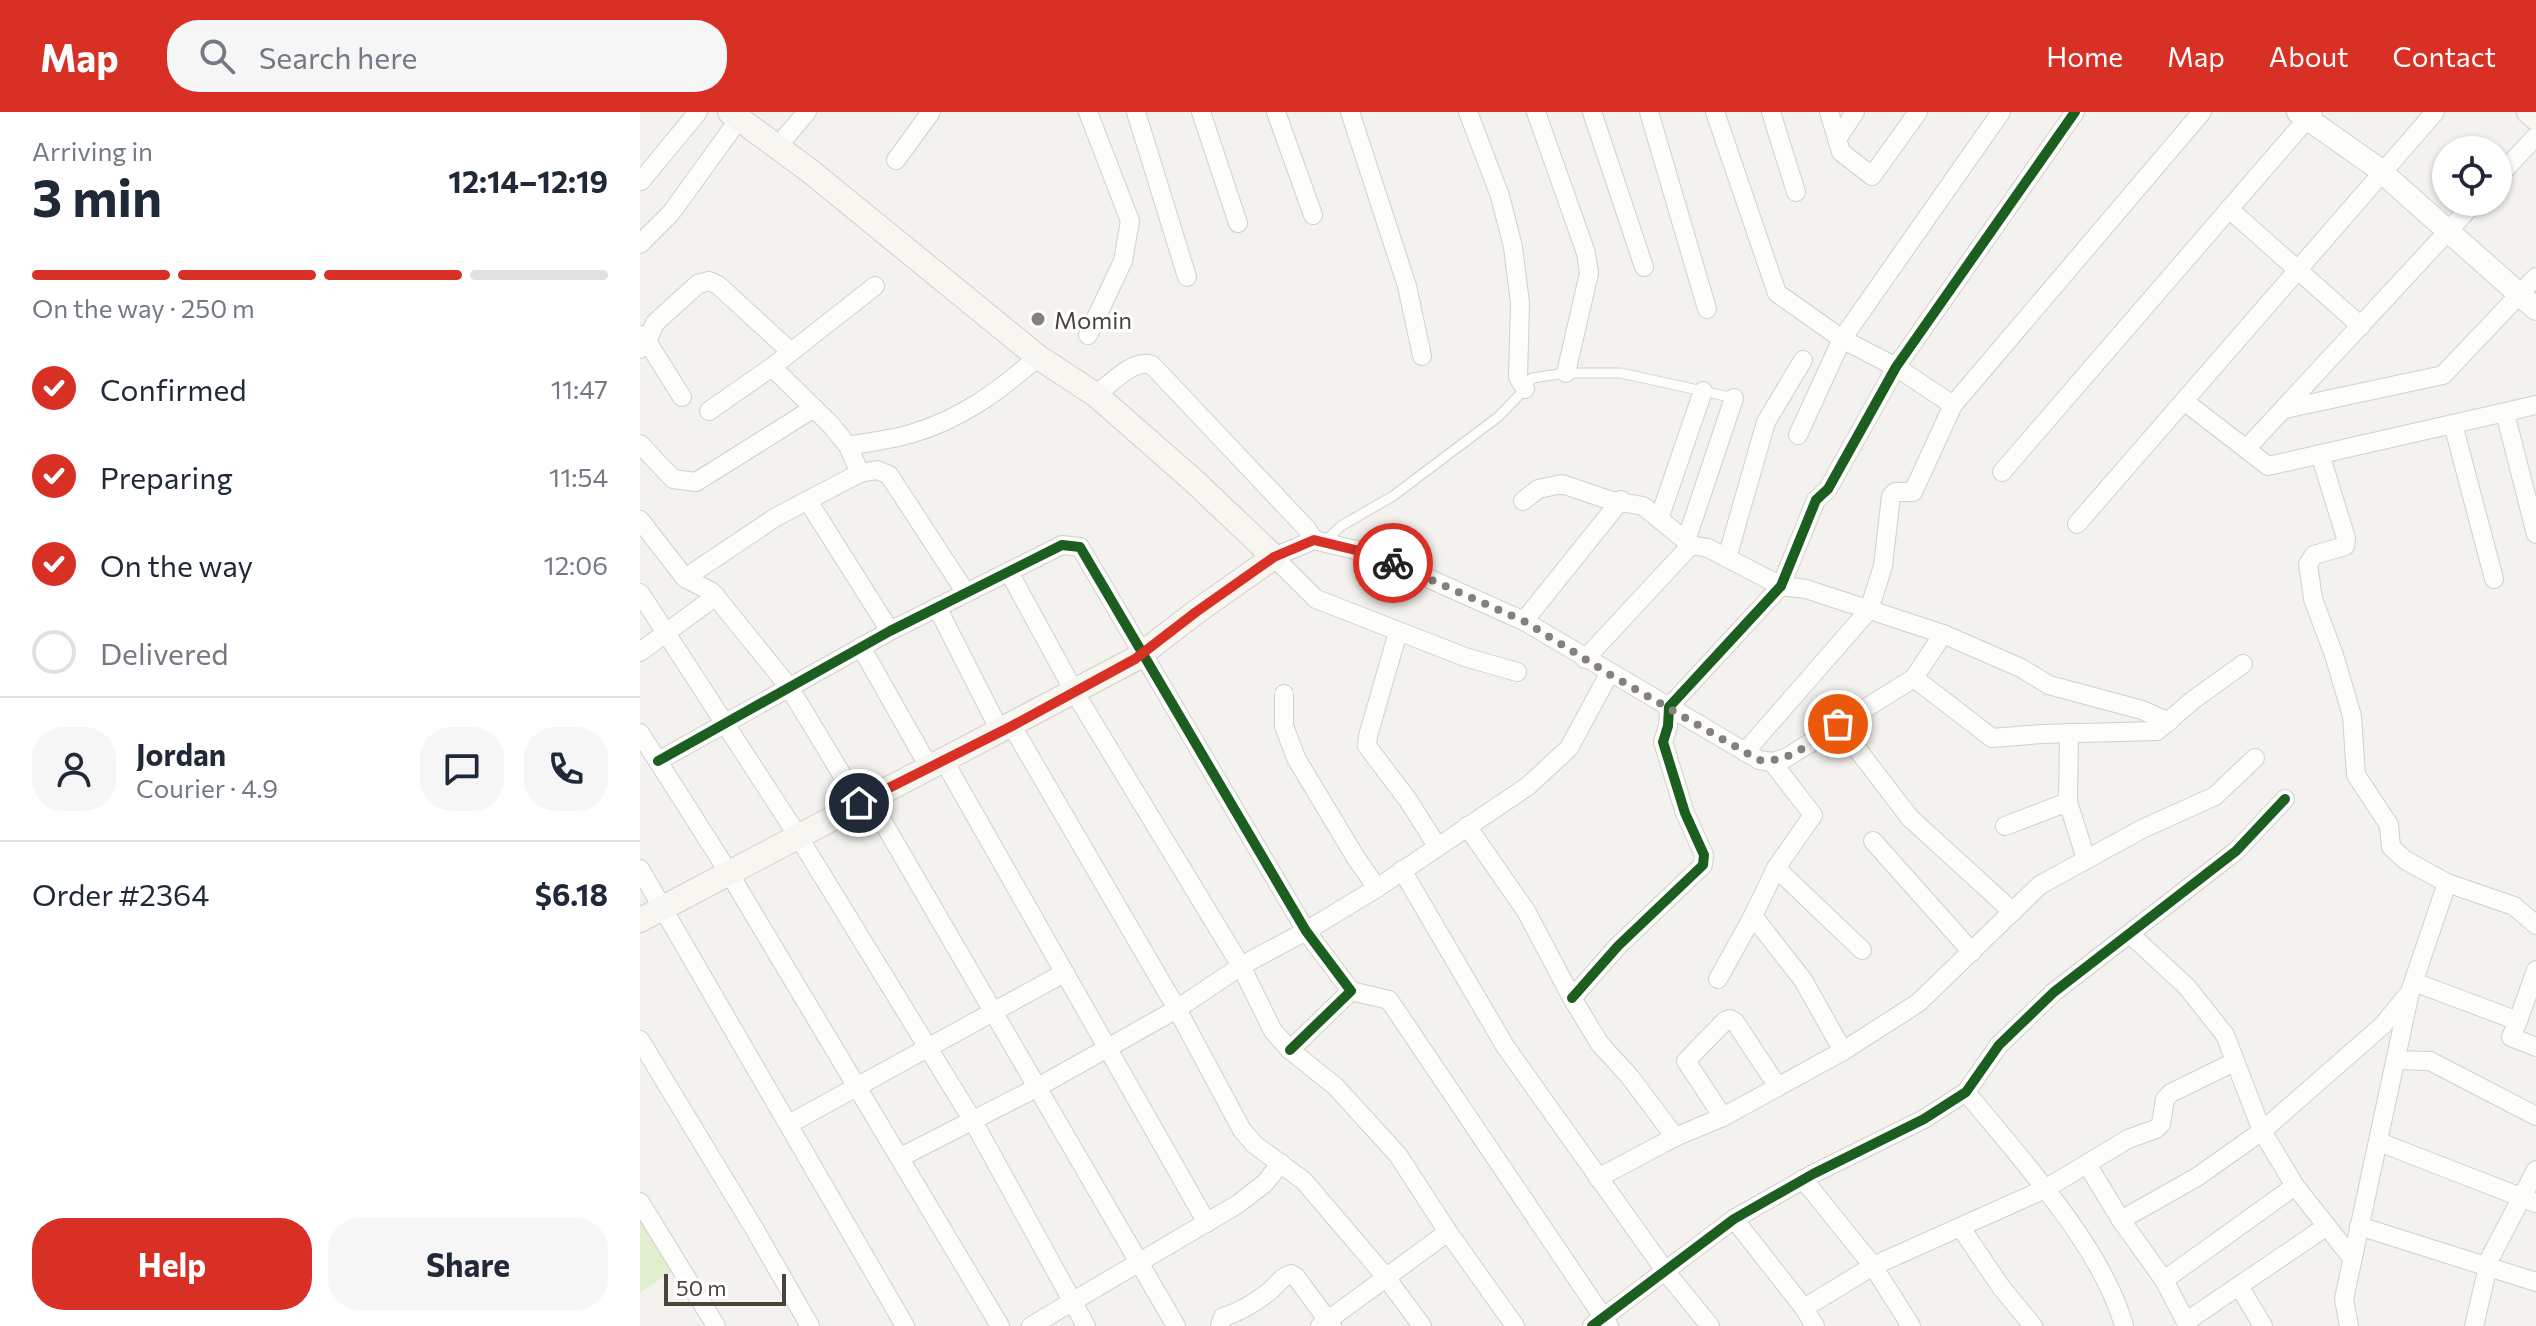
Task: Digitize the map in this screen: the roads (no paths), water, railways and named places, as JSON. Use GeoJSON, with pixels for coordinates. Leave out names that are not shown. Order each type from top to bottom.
{"type":"FeatureCollection","features":[{"type":"Feature","properties":{"kind":"main road"},"geometry":{"type":"LineString","coordinates":[[2529,112],[2536,118]]}},
{"type":"Feature","properties":{"kind":"main road"},"geometry":{"type":"LineString","coordinates":[[640,920],[1075,693],[1143,653],[1274,557],[1096,395],[1038,357],[735,115]]}},
{"type":"Feature","properties":{"kind":"street"},"geometry":{"type":"LineString","coordinates":[[641,181],[698,112]]}},
{"type":"Feature","properties":{"kind":"street"},"geometry":{"type":"LineString","coordinates":[[777,147],[807,112]]}},
{"type":"Feature","properties":{"kind":"street"},"geometry":{"type":"LineString","coordinates":[[896,160],[931,112]]}},
{"type":"Feature","properties":{"kind":"street"},"geometry":{"type":"LineString","coordinates":[[1088,112],[1130,221],[1123,261],[1088,335]]}},
{"type":"Feature","properties":{"kind":"street"},"geometry":{"type":"LineString","coordinates":[[1136,112],[1187,277]]}},
{"type":"Feature","properties":{"kind":"street"},"geometry":{"type":"LineString","coordinates":[[1201,112],[1238,223]]}},
{"type":"Feature","properties":{"kind":"street"},"geometry":{"type":"LineString","coordinates":[[1276,112],[1313,215]]}},
{"type":"Feature","properties":{"kind":"street"},"geometry":{"type":"LineString","coordinates":[[1350,112],[1407,286],[1422,356]]}},
{"type":"Feature","properties":{"kind":"street"},"geometry":{"type":"LineString","coordinates":[[1468,112],[1500,196],[1513,247],[1520,303],[1518,377],[1525,389]]}},
{"type":"Feature","properties":{"kind":"street"},"geometry":{"type":"LineString","coordinates":[[1536,112],[1586,253],[1589,273],[1566,373]]}},
{"type":"Feature","properties":{"kind":"street"},"geometry":{"type":"LineString","coordinates":[[1592,112],[1644,267]]}},
{"type":"Feature","properties":{"kind":"street"},"geometry":{"type":"LineString","coordinates":[[1649,112],[1707,309]]}},
{"type":"Feature","properties":{"kind":"street"},"geometry":{"type":"LineString","coordinates":[[1715,112],[1777,293],[1842,339],[1896,367],[1953,405]]}},
{"type":"Feature","properties":{"kind":"street"},"geometry":{"type":"LineString","coordinates":[[1771,112],[1796,192]]}},
{"type":"Feature","properties":{"kind":"street"},"geometry":{"type":"LineString","coordinates":[[1829,112],[1841,152],[1872,176],[1918,112]]}},
{"type":"Feature","properties":{"kind":"street"},"geometry":{"type":"LineString","coordinates":[[1837,139],[1855,112]]}},
{"type":"Feature","properties":{"kind":"street"},"geometry":{"type":"LineString","coordinates":[[1798,435],[1842,339],[2001,112]]}},
{"type":"Feature","properties":{"kind":"street"},"geometry":{"type":"LineString","coordinates":[[1572,998],[1618,946],[1703,865],[1704,855],[1685,813],[1663,742],[1669,707],[1781,586],[1816,500],[1828,489],[1896,367],[2075,112]]}},
{"type":"Feature","properties":{"kind":"street"},"geometry":{"type":"LineString","coordinates":[[1745,752],[1869,610],[1883,566],[1891,496],[1895,492],[1913,492],[1953,405],[2202,112]]}},
{"type":"Feature","properties":{"kind":"street"},"geometry":{"type":"LineString","coordinates":[[2077,524],[2435,112]]}},
{"type":"Feature","properties":{"kind":"street"},"geometry":{"type":"LineString","coordinates":[[2002,472],[2229,209],[2306,114],[2382,173],[2528,302]]}},
{"type":"Feature","properties":{"kind":"street"},"geometry":{"type":"LineString","coordinates":[[640,244],[671,213],[735,115]]}},
{"type":"Feature","properties":{"kind":"street"},"geometry":{"type":"LineString","coordinates":[[2512,162],[2536,136]]}},
{"type":"Feature","properties":{"kind":"street"},"geometry":{"type":"LineString","coordinates":[[2229,209],[2361,326]]}},
{"type":"Feature","properties":{"kind":"street"},"geometry":{"type":"LineString","coordinates":[[2246,449],[2462,216]]}},
{"type":"Feature","properties":{"kind":"street"},"geometry":{"type":"LineString","coordinates":[[2285,409],[2443,375],[2528,302],[2536,277]]}},
{"type":"Feature","properties":{"kind":"street"},"geometry":{"type":"LineString","coordinates":[[682,397],[642,341],[655,323],[698,284],[709,281],[718,285],[791,352]]}},
{"type":"Feature","properties":{"kind":"street"},"geometry":{"type":"LineString","coordinates":[[709,411],[772,367],[875,286]]}},
{"type":"Feature","properties":{"kind":"street"},"geometry":{"type":"LineString","coordinates":[[848,446],[910,434],[964,413],[997,392],[1038,357]]}},
{"type":"Feature","properties":{"kind":"street"},"geometry":{"type":"LineString","coordinates":[[1727,558],[1766,422],[1803,360]]}},
{"type":"Feature","properties":{"kind":"street"},"geometry":{"type":"LineString","coordinates":[[1096,395],[1137,365],[1152,365],[1319,542]]}},
{"type":"Feature","properties":{"kind":"street"},"geometry":{"type":"LineString","coordinates":[[772,367],[848,446],[860,473]]}},
{"type":"Feature","properties":{"kind":"street"},"geometry":{"type":"LineString","coordinates":[[1659,519],[1703,391]]}},
{"type":"Feature","properties":{"kind":"street"},"geometry":{"type":"LineString","coordinates":[[1585,659],[1688,543],[1734,398]]}},
{"type":"Feature","properties":{"kind":"street"},"geometry":{"type":"LineString","coordinates":[[2184,401],[2268,466],[2536,405]]}},
{"type":"Feature","properties":{"kind":"street"},"geometry":{"type":"LineString","coordinates":[[640,444],[673,479],[696,482],[814,408]]}},
{"type":"Feature","properties":{"kind":"street"},"geometry":{"type":"LineString","coordinates":[[2505,413],[2536,534]]}},
{"type":"Feature","properties":{"kind":"street"},"geometry":{"type":"LineString","coordinates":[[2453,424],[2494,579]]}},
{"type":"Feature","properties":{"kind":"street"},"geometry":{"type":"LineString","coordinates":[[2320,454],[2346,538],[2345,546],[2314,555],[2308,564],[2313,599],[2352,716],[2356,775],[2389,825],[2391,847],[2397,855],[2447,883],[2514,906],[2536,925]]}},
{"type":"Feature","properties":{"kind":"street"},"geometry":{"type":"LineString","coordinates":[[685,578],[776,517],[860,473],[877,470],[889,475],[966,593]]}},
{"type":"Feature","properties":{"kind":"street"},"geometry":{"type":"LineString","coordinates":[[1523,501],[1538,489],[1562,484],[1609,500],[1643,506],[1688,543],[1708,548],[1781,586],[1806,589],[1943,634],[2021,668],[2049,685],[2142,710],[2169,722]]}},
{"type":"Feature","properties":{"kind":"street"},"geometry":{"type":"LineString","coordinates":[[1524,621],[1621,500]]}},
{"type":"Feature","properties":{"kind":"street"},"geometry":{"type":"LineString","coordinates":[[808,501],[890,631]]}},
{"type":"Feature","properties":{"kind":"street"},"geometry":{"type":"LineString","coordinates":[[640,520],[685,578],[716,596],[789,687],[864,801],[994,1011],[1176,1326]]}},
{"type":"Feature","properties":{"kind":"street"},"geometry":{"type":"LineString","coordinates":[[1517,672],[1465,657],[1316,599],[1274,557],[1319,542],[1376,555],[1524,621],[1759,760],[1772,762],[1786,758],[1914,678],[1943,634]]}},
{"type":"Feature","properties":{"kind":"street"},"geometry":{"type":"LineString","coordinates":[[658,761],[937,607],[1062,545],[1080,547],[1306,931],[1351,991],[1389,1000],[1601,1323],[1734,1219],[1803,1179],[1924,1119],[1966,1092],[1999,1045],[2054,992],[2236,851],[2285,799]]}},
{"type":"Feature","properties":{"kind":"street"},"geometry":{"type":"LineString","coordinates":[[1009,572],[1075,693],[1241,966],[1273,1031],[1290,1050],[1335,1086],[1398,1155],[1515,1326]]}},
{"type":"Feature","properties":{"kind":"street"},"geometry":{"type":"LineString","coordinates":[[640,593],[798,836],[928,1047],[973,1121],[1086,1326]]}},
{"type":"Feature","properties":{"kind":"street"},"geometry":{"type":"LineString","coordinates":[[640,652],[716,596]]}},
{"type":"Feature","properties":{"kind":"street"},"geometry":{"type":"LineString","coordinates":[[937,607],[1006,729],[1177,1009],[1242,1130],[1255,1145],[1304,1181],[1385,1276],[1422,1326]]}},
{"type":"Feature","properties":{"kind":"street"},"geometry":{"type":"LineString","coordinates":[[1398,632],[1367,746],[1408,800],[1437,846]]}},
{"type":"Feature","properties":{"kind":"street"},"geometry":{"type":"LineString","coordinates":[[861,647],[1064,973],[1207,1223]]}},
{"type":"Feature","properties":{"kind":"street"},"geometry":{"type":"LineString","coordinates":[[1914,678],[1992,738],[2157,731],[2243,664]]}},
{"type":"Feature","properties":{"kind":"street"},"geometry":{"type":"LineString","coordinates":[[901,1157],[1038,1087],[1177,1009],[1241,966],[1377,888],[1528,786],[1569,748],[1609,674]]}},
{"type":"Feature","properties":{"kind":"street"},"geometry":{"type":"LineString","coordinates":[[1284,694],[1284,726],[1296,758],[1377,888]]}},
{"type":"Feature","properties":{"kind":"street"},"geometry":{"type":"LineString","coordinates":[[1838,724],[1910,818],[2013,912]]}},
{"type":"Feature","properties":{"kind":"street"},"geometry":{"type":"LineString","coordinates":[[640,733],[729,873],[1000,1326]]}},
{"type":"Feature","properties":{"kind":"street"},"geometry":{"type":"LineString","coordinates":[[2069,733],[2068,802],[2086,859]]}},
{"type":"Feature","properties":{"kind":"street"},"geometry":{"type":"LineString","coordinates":[[1598,1178],[1675,1137],[1723,1117],[1843,1051],[1918,1003],[2040,885],[2142,829],[2215,796],[2255,758]]}},
{"type":"Feature","properties":{"kind":"street"},"geometry":{"type":"LineString","coordinates":[[1718,979],[1776,868],[1813,815],[1772,762]]}},
{"type":"Feature","properties":{"kind":"street"},"geometry":{"type":"LineString","coordinates":[[2005,826],[2068,802]]}},
{"type":"Feature","properties":{"kind":"street"},"geometry":{"type":"LineString","coordinates":[[1467,826],[1526,911],[1600,1044],[1630,1077],[1675,1137]]}},
{"type":"Feature","properties":{"kind":"street"},"geometry":{"type":"LineString","coordinates":[[1873,841],[1972,952]]}},
{"type":"Feature","properties":{"kind":"street"},"geometry":{"type":"LineString","coordinates":[[1776,868],[1862,950]]}},
{"type":"Feature","properties":{"kind":"street"},"geometry":{"type":"LineString","coordinates":[[640,869],[905,1326]]}},
{"type":"Feature","properties":{"kind":"street"},"geometry":{"type":"LineString","coordinates":[[1402,870],[1505,1046],[1666,1272],[1710,1326]]}},
{"type":"Feature","properties":{"kind":"street"},"geometry":{"type":"LineString","coordinates":[[2349,1326],[2344,1299],[2359,1226],[2412,987],[2447,883]]}},
{"type":"Feature","properties":{"kind":"street"},"geometry":{"type":"LineString","coordinates":[[1753,916],[1803,980],[1843,1051]]}},
{"type":"Feature","properties":{"kind":"street"},"geometry":{"type":"LineString","coordinates":[[2131,935],[2187,987],[2225,1035],[2262,1131],[2295,1186],[2352,1258]]}},
{"type":"Feature","properties":{"kind":"street"},"geometry":{"type":"LineString","coordinates":[[2536,970],[2511,1037],[2536,1047]]}},
{"type":"Feature","properties":{"kind":"street"},"geometry":{"type":"LineString","coordinates":[[789,1124],[1064,973]]}},
{"type":"Feature","properties":{"kind":"street"},"geometry":{"type":"LineString","coordinates":[[2412,987],[2518,1021]]}},
{"type":"Feature","properties":{"kind":"street"},"geometry":{"type":"LineString","coordinates":[[2121,1220],[2197,1177],[2262,1131],[2383,1025],[2412,987]]}},
{"type":"Feature","properties":{"kind":"street"},"geometry":{"type":"LineString","coordinates":[[1290,1050],[1351,991]]}},
{"type":"Feature","properties":{"kind":"street"},"geometry":{"type":"LineString","coordinates":[[1723,1117],[1686,1061],[1725,1021],[1730,1019],[1735,1022],[1778,1087]]}},
{"type":"Feature","properties":{"kind":"street"},"geometry":{"type":"LineString","coordinates":[[640,1040],[810,1326]]}},
{"type":"Feature","properties":{"kind":"street"},"geometry":{"type":"LineString","coordinates":[[2397,1060],[2430,1061],[2536,1116]]}},
{"type":"Feature","properties":{"kind":"street"},"geometry":{"type":"LineString","coordinates":[[1804,1308],[1873,1266],[2045,1189],[2088,1166],[2128,1139],[2156,1129],[2161,1124],[2165,1099],[2171,1093],[2234,1062]]}},
{"type":"Feature","properties":{"kind":"street"},"geometry":{"type":"LineString","coordinates":[[1966,1092],[2045,1189],[2085,1246],[2119,1309],[2124,1326]]}},
{"type":"Feature","properties":{"kind":"street"},"geometry":{"type":"LineString","coordinates":[[2379,1142],[2529,1200]]}},
{"type":"Feature","properties":{"kind":"street"},"geometry":{"type":"LineString","coordinates":[[1031,1326],[1207,1223],[1265,1183],[1281,1163]]}},
{"type":"Feature","properties":{"kind":"street"},"geometry":{"type":"LineString","coordinates":[[2088,1166],[2121,1220],[2164,1280],[2188,1323],[2327,1226]]}},
{"type":"Feature","properties":{"kind":"street"},"geometry":{"type":"LineString","coordinates":[[2474,1326],[2488,1266],[2529,1200],[2536,1170]]}},
{"type":"Feature","properties":{"kind":"street"},"geometry":{"type":"LineString","coordinates":[[1803,1179],[1873,1266],[1911,1326]]}},
{"type":"Feature","properties":{"kind":"street"},"geometry":{"type":"LineString","coordinates":[[2164,1280],[2295,1186]]}},
{"type":"Feature","properties":{"kind":"street"},"geometry":{"type":"LineString","coordinates":[[640,1202],[716,1326]]}},
{"type":"Feature","properties":{"kind":"street"},"geometry":{"type":"LineString","coordinates":[[1734,1219],[1815,1326]]}},
{"type":"Feature","properties":{"kind":"street"},"geometry":{"type":"LineString","coordinates":[[2359,1226],[2536,1282]]}},
{"type":"Feature","properties":{"kind":"street"},"geometry":{"type":"LineString","coordinates":[[1961,1228],[2001,1287],[2033,1326]]}},
{"type":"Feature","properties":{"kind":"street"},"geometry":{"type":"LineString","coordinates":[[1220,1326],[1223,1317],[1236,1313],[1284,1276],[1291,1274],[1326,1324],[1385,1276],[1448,1232]]}},
{"type":"Feature","properties":{"kind":"street"},"geometry":{"type":"LineString","coordinates":[[2239,1286],[2263,1326]]}},
{"type":"Feature","properties":{"kind":"lane"},"geometry":{"type":"LineString","coordinates":[[1319,542],[1393,496],[1498,417],[1532,378],[1566,373],[1621,373],[1734,398]]}},
{"type":"Feature","properties":{"kind":"place","name":"Momin"},"geometry":{"type":"Point","coordinates":[1038,319]}}]}
